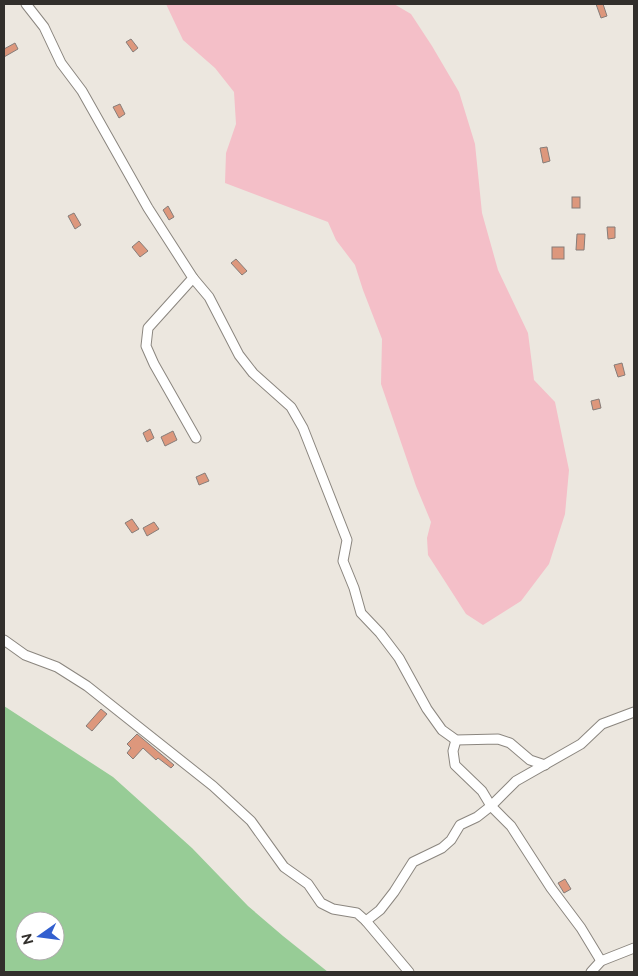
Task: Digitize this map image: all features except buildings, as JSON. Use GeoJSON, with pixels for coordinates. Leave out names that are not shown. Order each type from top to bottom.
{"type":"FeatureCollection","features":[{"type":"Feature","properties":{"kind":"street"},"geometry":{"type":"LineString","coordinates":[[26,4],[44,27],[61,63],[82,91],[148,208],[194,278],[209,297],[239,355],[254,373],[291,407],[303,428],[347,540],[343,561],[354,588],[361,613],[380,633],[399,658],[427,709],[442,730],[456,740],[498,739],[510,743],[530,760],[544,764]]}},
{"type":"Feature","properties":{"kind":"street"},"geometry":{"type":"LineString","coordinates":[[194,278],[148,328],[146,346],[154,364],[196,438]]}},
{"type":"Feature","properties":{"kind":"street"},"geometry":{"type":"LineString","coordinates":[[4,640],[25,655],[57,667],[87,686],[213,786],[251,821],[284,867],[308,884],[321,902],[333,909],[357,913],[409,972]]}},
{"type":"Feature","properties":{"kind":"street"},"geometry":{"type":"LineString","coordinates":[[366,921],[380,910],[413,862],[442,848],[451,840],[460,826],[477,817],[491,806],[516,781],[581,744],[602,724],[634,712]]}},
{"type":"Feature","properties":{"kind":"street"},"geometry":{"type":"LineString","coordinates":[[456,740],[453,751],[456,765],[482,791],[491,806],[510,826],[551,888],[581,928],[601,961]]}},
{"type":"Feature","properties":{"kind":"street"},"geometry":{"type":"LineString","coordinates":[[591,972],[601,961],[634,948]]}},
{"type":"Feature","properties":{"kind":"shaded area"},"geometry":{"type":"Polygon","coordinates":[[[166,4],[394,4],[411,14],[459,92],[475,144],[482,213],[498,270],[528,333],[534,380],[555,402],[569,470],[565,514],[549,564],[521,601],[483,625],[466,614],[428,555],[427,538],[431,522],[416,486],[381,384],[382,339],[355,265],[336,240],[328,222],[225,183],[226,153],[236,124],[234,92],[215,68],[183,40],[166,4]]]}},
{"type":"Feature","properties":{"kind":"shaded area"},"geometry":{"type":"Polygon","coordinates":[[[4,706],[113,777],[192,848],[248,906],[328,972],[4,972],[4,706]]]}}]}
